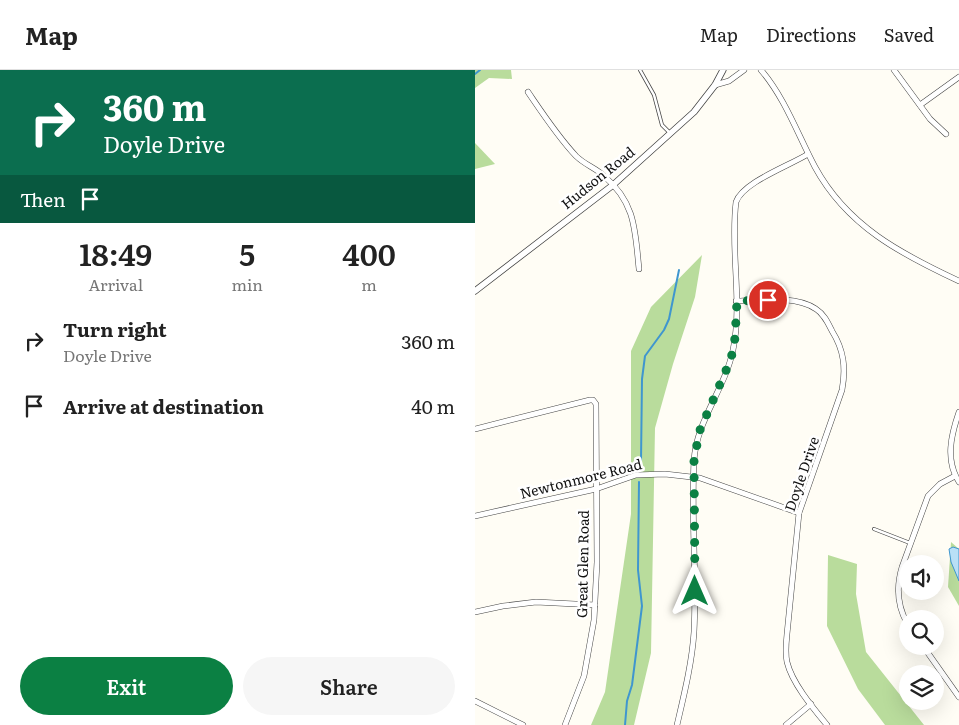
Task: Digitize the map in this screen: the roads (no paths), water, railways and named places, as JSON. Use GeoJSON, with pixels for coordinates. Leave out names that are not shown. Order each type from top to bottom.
{"type":"FeatureCollection","features":[{"type":"Feature","properties":{"kind":"street","name":"Hudson Road"},"geometry":{"type":"LineString","coordinates":[[475,292],[613,185],[670,134],[694,112],[715,86],[723,70]]}},
{"type":"Feature","properties":{"kind":"street"},"geometry":{"type":"LineString","coordinates":[[715,86],[729,81],[745,70]]}},
{"type":"Feature","properties":{"kind":"street"},"geometry":{"type":"LineString","coordinates":[[761,70],[788,112],[808,154],[827,187],[843,206],[890,246],[959,281]]}},
{"type":"Feature","properties":{"kind":"street"},"geometry":{"type":"LineString","coordinates":[[894,70],[935,125],[946,134]]}},
{"type":"Feature","properties":{"kind":"street"},"geometry":{"type":"LineString","coordinates":[[921,106],[959,78]]}},
{"type":"Feature","properties":{"kind":"street"},"geometry":{"type":"LineString","coordinates":[[528,92],[575,155],[604,175],[624,198],[633,215],[639,269]]}},
{"type":"Feature","properties":{"kind":"street"},"geometry":{"type":"LineString","coordinates":[[677,725],[694,629],[694,459],[699,435],[731,359],[735,338],[737,301],[735,208],[739,195],[751,185],[808,154]]}},
{"type":"Feature","properties":{"kind":"street","name":"Doyle Drive"},"geometry":{"type":"LineString","coordinates":[[737,301],[791,301],[811,306],[823,316],[843,354],[845,369],[842,390],[799,513],[786,654],[793,677],[827,725]]}},
{"type":"Feature","properties":{"kind":"street","name":"Great Glen Road"},"geometry":{"type":"LineString","coordinates":[[475,428],[593,400],[596,407],[597,562],[593,629],[584,676],[565,725]]}},
{"type":"Feature","properties":{"kind":"street"},"geometry":{"type":"LineString","coordinates":[[959,412],[951,446],[951,463],[959,482]]}},
{"type":"Feature","properties":{"kind":"street","name":"Newtonmore Road"},"geometry":{"type":"LineString","coordinates":[[475,516],[596,489],[636,475],[665,474],[694,476],[799,513]]}},
{"type":"Feature","properties":{"kind":"street"},"geometry":{"type":"LineString","coordinates":[[902,610],[899,604],[899,574],[929,496],[932,490],[955,476]]}},
{"type":"Feature","properties":{"kind":"street"},"geometry":{"type":"LineString","coordinates":[[475,612],[536,602],[595,605]]}},
{"type":"Feature","properties":{"kind":"street"},"geometry":{"type":"LineString","coordinates":[[929,655],[959,697]]}},
{"type":"Feature","properties":{"kind":"street"},"geometry":{"type":"LineString","coordinates":[[475,701],[523,725]]}},
{"type":"Feature","properties":{"kind":"street"},"geometry":{"type":"LineString","coordinates":[[786,725],[811,704]]}},
{"type":"Feature","properties":{"kind":"lane"},"geometry":{"type":"LineString","coordinates":[[640,70],[656,101],[662,125],[670,134]]}},
{"type":"Feature","properties":{"kind":"lane"},"geometry":{"type":"LineString","coordinates":[[874,529],[911,543]]}},
{"type":"Feature","properties":{"kind":"water"},"geometry":{"type":"Polygon","coordinates":[[[953,547],[959,549],[959,581],[951,562],[949,549],[953,547]]]}},
{"type":"Feature","properties":{"kind":"waterway"},"geometry":{"type":"LineString","coordinates":[[475,74],[480,70]]}},
{"type":"Feature","properties":{"kind":"waterway"},"geometry":{"type":"LineString","coordinates":[[639,469],[641,461],[642,379],[645,356],[664,330],[669,319],[679,270]]}},
{"type":"Feature","properties":{"kind":"waterway"},"geometry":{"type":"LineString","coordinates":[[625,725],[642,606],[638,570],[639,482]]}}]}
